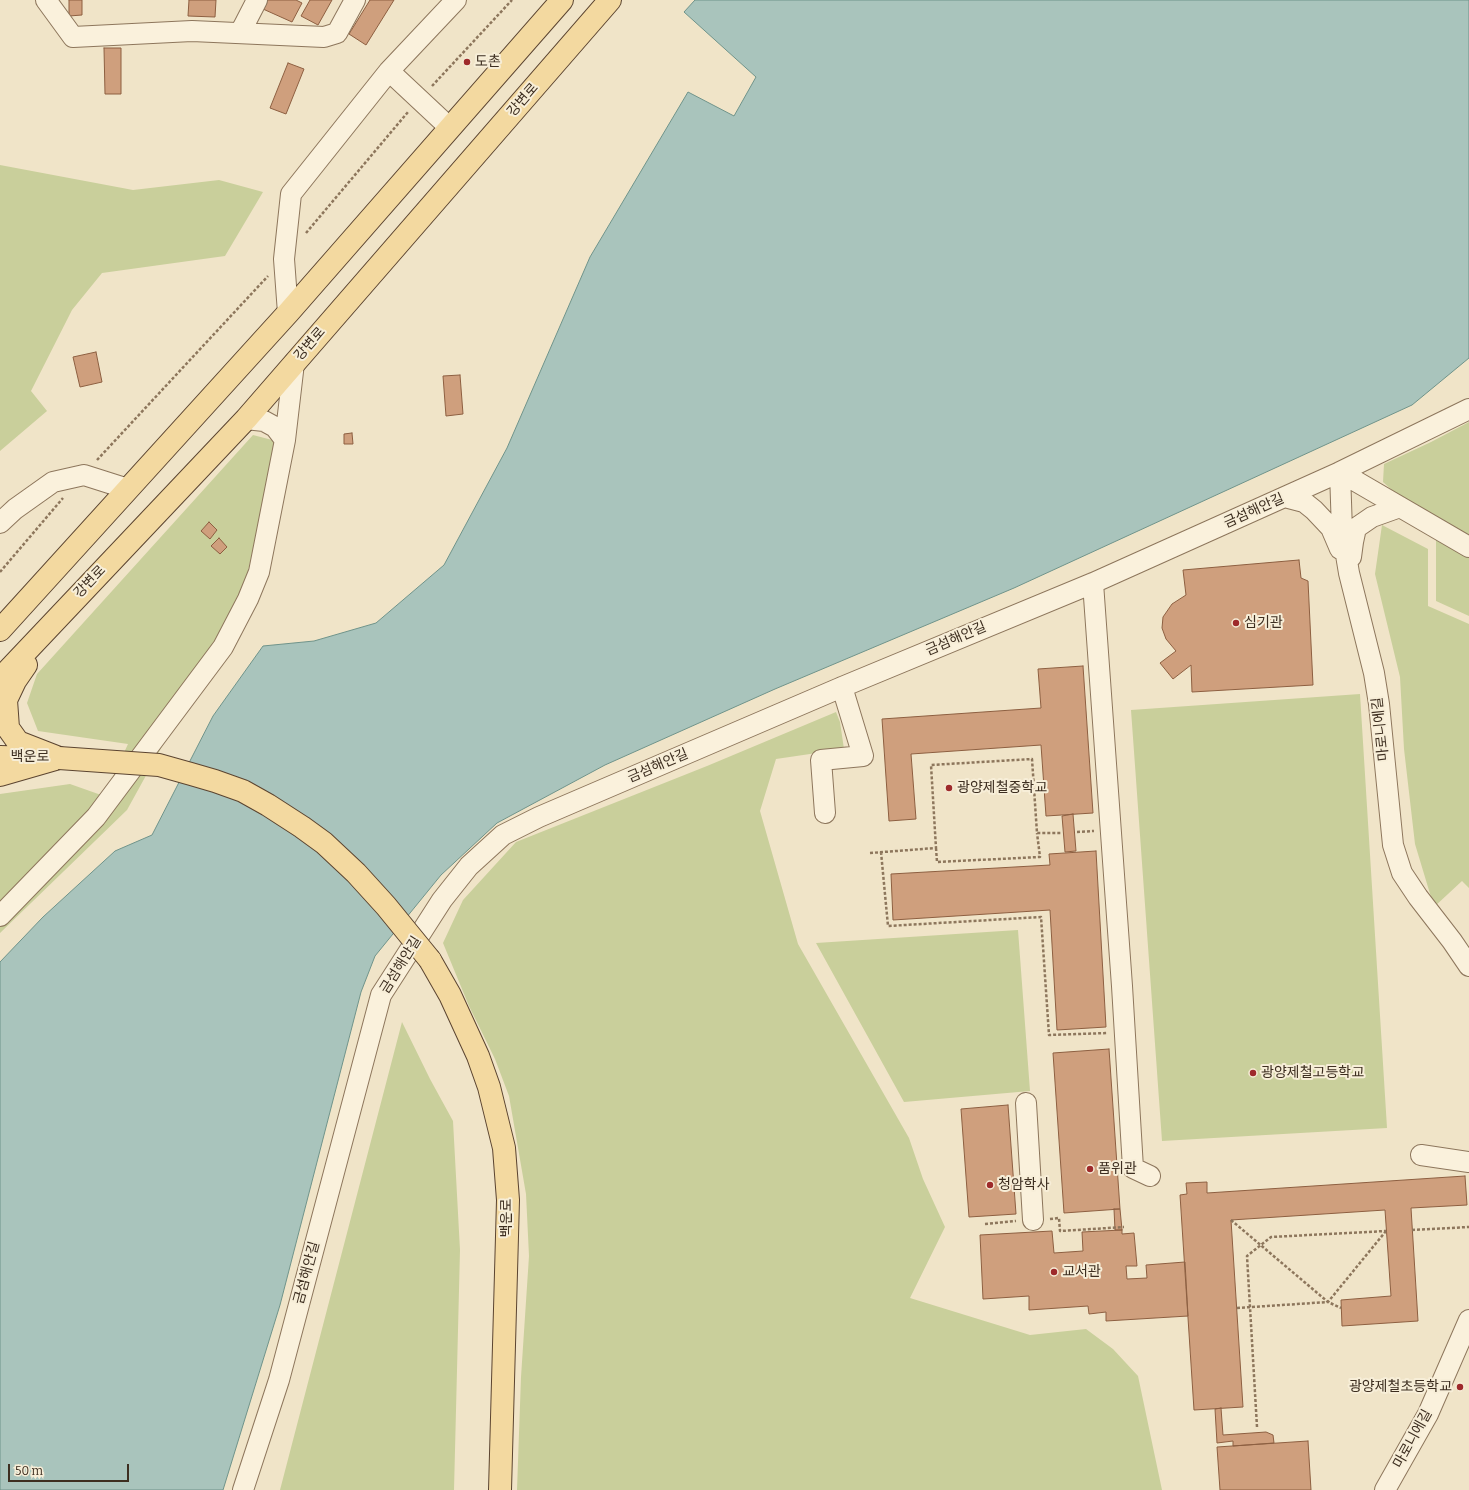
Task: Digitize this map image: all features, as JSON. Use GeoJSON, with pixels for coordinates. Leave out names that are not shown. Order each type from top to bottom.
{"type":"FeatureCollection","features":[{"type":"Feature","properties":{"kind":"main road"},"geometry":{"type":"LineString","coordinates":[[0,630],[288,313],[562,0]]}},
{"type":"Feature","properties":{"kind":"main road","name":"강변로"},"geometry":{"type":"LineString","coordinates":[[0,679],[71,602],[246,419],[606,1]]}},
{"type":"Feature","properties":{"kind":"main road"},"geometry":{"type":"LineString","coordinates":[[0,623],[46,580]]}},
{"type":"Feature","properties":{"kind":"main road"},"geometry":{"type":"LineString","coordinates":[[59,758],[18,742],[8,728],[6,700],[15,681],[71,602]]}},
{"type":"Feature","properties":{"kind":"main road","name":"백운로"},"geometry":{"type":"LineString","coordinates":[[0,757],[59,758],[158,765],[243,791],[268,804],[324,844],[356,873],[386,906],[430,960],[450,995],[478,1056],[489,1087],[504,1148],[508,1200],[500,1490]]}},
{"type":"Feature","properties":{"kind":"main road"},"geometry":{"type":"LineString","coordinates":[[0,775],[59,758]]}},
{"type":"Feature","properties":{"kind":"street"},"geometry":{"type":"LineString","coordinates":[[46,0],[73,37],[192,31],[324,37],[337,33],[355,0]]}},
{"type":"Feature","properties":{"kind":"street"},"geometry":{"type":"LineString","coordinates":[[240,33],[257,0]]}},
{"type":"Feature","properties":{"kind":"street"},"geometry":{"type":"LineString","coordinates":[[288,313],[284,259],[291,194],[389,71],[456,0]]}},
{"type":"Feature","properties":{"kind":"street"},"geometry":{"type":"LineString","coordinates":[[389,71],[450,128]]}},
{"type":"Feature","properties":{"kind":"street"},"geometry":{"type":"LineString","coordinates":[[0,916],[96,817],[223,647],[248,599],[259,572],[285,440],[294,363]]}},
{"type":"Feature","properties":{"kind":"street","name":"금섬해안길"},"geometry":{"type":"LineString","coordinates":[[243,1490],[279,1380],[381,995],[442,900],[469,866],[503,835],[539,817],[842,687],[1093,583],[1340,472],[1469,409]]}},
{"type":"Feature","properties":{"kind":"street"},"geometry":{"type":"LineString","coordinates":[[246,419],[264,420],[275,427],[285,440]]}},
{"type":"Feature","properties":{"kind":"street"},"geometry":{"type":"LineString","coordinates":[[1340,472],[1469,547]]}},
{"type":"Feature","properties":{"kind":"street","name":"마로니에길"},"geometry":{"type":"LineString","coordinates":[[1340,472],[1342,531],[1349,573],[1374,673],[1379,704],[1393,845],[1402,873],[1418,897],[1452,940],[1469,966]]}},
{"type":"Feature","properties":{"kind":"street"},"geometry":{"type":"LineString","coordinates":[[0,523],[15,508],[53,482],[84,475],[128,489]]}},
{"type":"Feature","properties":{"kind":"street"},"geometry":{"type":"LineString","coordinates":[[1285,497],[1304,502],[1331,528],[1349,573]]}},
{"type":"Feature","properties":{"kind":"street"},"geometry":{"type":"LineString","coordinates":[[1349,573],[1356,528],[1372,517],[1400,507]]}},
{"type":"Feature","properties":{"kind":"street"},"geometry":{"type":"LineString","coordinates":[[1093,583],[1125,1032],[1133,1168],[1150,1176]]}},
{"type":"Feature","properties":{"kind":"street"},"geometry":{"type":"LineString","coordinates":[[825,813],[821,760],[863,756],[842,687]]}},
{"type":"Feature","properties":{"kind":"street"},"geometry":{"type":"LineString","coordinates":[[1026,1103],[1033,1220]]}},
{"type":"Feature","properties":{"kind":"street"},"geometry":{"type":"LineString","coordinates":[[1421,1154],[1469,1162]]}},
{"type":"Feature","properties":{"kind":"street","name":"마로니에길"},"geometry":{"type":"LineString","coordinates":[[1385,1490],[1428,1414],[1469,1320]]}},
{"type":"Feature","properties":{"kind":"path"},"geometry":{"type":"LineString","coordinates":[[304,235],[420,99],[512,0]]}},
{"type":"Feature","properties":{"kind":"path"},"geometry":{"type":"LineString","coordinates":[[0,572],[84,475],[284,259]]}},
{"type":"Feature","properties":{"kind":"path"},"geometry":{"type":"LineString","coordinates":[[1032,759],[1040,857],[937,862],[936,848],[931,765],[1032,759]]}},
{"type":"Feature","properties":{"kind":"path"},"geometry":{"type":"LineString","coordinates":[[1038,833],[1060,833]]}},
{"type":"Feature","properties":{"kind":"path"},"geometry":{"type":"LineString","coordinates":[[870,853],[936,848]]}},
{"type":"Feature","properties":{"kind":"path"},"geometry":{"type":"LineString","coordinates":[[881,852],[888,926],[1041,917],[1049,1035],[1125,1032]]}},
{"type":"Feature","properties":{"kind":"path"},"geometry":{"type":"LineString","coordinates":[[985,1224],[1059,1218],[1060,1231],[1124,1227]]}},
{"type":"Feature","properties":{"kind":"path"},"geometry":{"type":"LineString","coordinates":[[1231,1220],[1328,1302],[1341,1308]]}},
{"type":"Feature","properties":{"kind":"path"},"geometry":{"type":"LineString","coordinates":[[1412,1230],[1469,1227]]}},
{"type":"Feature","properties":{"kind":"path"},"geometry":{"type":"LineString","coordinates":[[1237,1308],[1250,1307],[1328,1302],[1386,1231],[1270,1237],[1248,1256],[1250,1307],[1257,1427]]}},
{"type":"Feature","properties":{"kind":"green space"},"geometry":{"type":"Polygon","coordinates":[[[0,165],[133,190],[219,180],[263,192],[225,256],[102,273],[72,310],[31,391],[47,411],[0,451],[0,165]]]}},
{"type":"Feature","properties":{"kind":"green space"},"geometry":{"type":"Polygon","coordinates":[[[1469,422],[1469,616],[1436,601],[1436,524],[1416,512],[1383,482],[1384,464],[1469,422]]]}},
{"type":"Feature","properties":{"kind":"green space"},"geometry":{"type":"Polygon","coordinates":[[[253,435],[276,441],[244,590],[214,652],[127,810],[0,933],[0,794],[70,784],[104,796],[128,744],[38,731],[27,703],[37,674],[253,435]]]}},
{"type":"Feature","properties":{"kind":"green space"},"geometry":{"type":"Polygon","coordinates":[[[1382,525],[1428,549],[1428,606],[1469,624],[1469,888],[1462,881],[1434,907],[1415,844],[1404,749],[1400,677],[1375,574],[1382,525]]]}},
{"type":"Feature","properties":{"kind":"green space"},"geometry":{"type":"Polygon","coordinates":[[[1360,694],[1387,1128],[1162,1141],[1131,710],[1360,694]]]}},
{"type":"Feature","properties":{"kind":"green space"},"geometry":{"type":"Polygon","coordinates":[[[836,712],[840,722],[844,749],[776,759],[760,811],[798,944],[909,1138],[923,1179],[945,1227],[910,1298],[1030,1335],[1086,1329],[1113,1349],[1138,1376],[1162,1490],[517,1490],[521,1377],[529,1256],[526,1194],[509,1096],[495,1059],[469,1006],[443,943],[463,900],[516,842],[707,766],[836,712]]]}},
{"type":"Feature","properties":{"kind":"green space"},"geometry":{"type":"Polygon","coordinates":[[[1018,930],[1030,1091],[904,1102],[816,943],[1018,930]]]}},
{"type":"Feature","properties":{"kind":"green space"},"geometry":{"type":"Polygon","coordinates":[[[402,1022],[430,1079],[453,1121],[460,1250],[454,1490],[280,1490],[402,1022]]]}},
{"type":"Feature","properties":{"kind":"water"},"geometry":{"type":"Polygon","coordinates":[[[695,0],[1469,0],[1469,358],[1412,405],[1014,588],[775,689],[605,765],[497,823],[441,875],[375,956],[361,992],[280,1305],[223,1490],[0,1490],[0,962],[43,917],[115,851],[152,835],[213,716],[263,646],[314,641],[376,623],[444,565],[507,448],[590,257],[688,92],[734,116],[756,77],[684,12],[695,0]]]}},
{"type":"Feature","properties":{"kind":"building"},"geometry":{"type":"Polygon","coordinates":[[[69,0],[82,0],[82,15],[69,16],[69,0]]]}},
{"type":"Feature","properties":{"kind":"building"},"geometry":{"type":"Polygon","coordinates":[[[189,0],[216,0],[215,17],[188,16],[189,0]]]}},
{"type":"Feature","properties":{"kind":"building"},"geometry":{"type":"Polygon","coordinates":[[[267,0],[296,0],[302,3],[292,22],[263,9],[267,0]]]}},
{"type":"Feature","properties":{"kind":"building"},"geometry":{"type":"Polygon","coordinates":[[[310,0],[332,0],[318,25],[301,16],[310,0]]]}},
{"type":"Feature","properties":{"kind":"building"},"geometry":{"type":"Polygon","coordinates":[[[370,0],[394,0],[366,45],[349,34],[370,0]]]}},
{"type":"Feature","properties":{"kind":"building"},"geometry":{"type":"Polygon","coordinates":[[[104,48],[121,48],[121,94],[105,94],[104,48]]]}},
{"type":"Feature","properties":{"kind":"building"},"geometry":{"type":"Polygon","coordinates":[[[288,63],[304,69],[286,114],[270,108],[288,63]]]}},
{"type":"Feature","properties":{"kind":"building"},"geometry":{"type":"Polygon","coordinates":[[[96,352],[102,382],[80,387],[73,357],[96,352]]]}},
{"type":"Feature","properties":{"kind":"building"},"geometry":{"type":"Polygon","coordinates":[[[460,375],[463,414],[446,416],[443,376],[460,375]]]}},
{"type":"Feature","properties":{"kind":"building"},"geometry":{"type":"Polygon","coordinates":[[[352,433],[353,444],[344,444],[344,434],[352,433]]]}},
{"type":"Feature","properties":{"kind":"building"},"geometry":{"type":"Polygon","coordinates":[[[209,522],[217,530],[210,539],[201,531],[209,522]]]}},
{"type":"Feature","properties":{"kind":"building"},"geometry":{"type":"Polygon","coordinates":[[[219,538],[227,547],[220,554],[211,546],[219,538]]]}},
{"type":"Feature","properties":{"kind":"building","name":"심기관"},"geometry":{"type":"Polygon","coordinates":[[[1299,560],[1301,578],[1308,581],[1313,685],[1192,692],[1191,665],[1173,679],[1160,663],[1176,651],[1166,639],[1162,628],[1163,617],[1172,604],[1186,595],[1183,570],[1299,560]]]}},
{"type":"Feature","properties":{"kind":"building"},"geometry":{"type":"Polygon","coordinates":[[[1083,666],[1093,813],[1046,816],[1041,745],[911,754],[916,819],[889,821],[882,719],[1041,708],[1038,669],[1083,666]]]}},
{"type":"Feature","properties":{"kind":"building"},"geometry":{"type":"Polygon","coordinates":[[[1073,814],[1076,851],[1065,852],[1062,816],[1073,814]]]}},
{"type":"Feature","properties":{"kind":"building"},"geometry":{"type":"Polygon","coordinates":[[[1096,851],[1106,1027],[1057,1030],[1050,910],[893,920],[891,874],[1050,865],[1049,854],[1096,851]]]}},
{"type":"Feature","properties":{"kind":"building","name":"품위관"},"geometry":{"type":"Polygon","coordinates":[[[1109,1049],[1120,1209],[1064,1213],[1053,1053],[1109,1049]]]}},
{"type":"Feature","properties":{"kind":"building","name":"청암학사"},"geometry":{"type":"Polygon","coordinates":[[[1008,1105],[1016,1214],[969,1217],[961,1109],[1008,1105]]]}},
{"type":"Feature","properties":{"kind":"building"},"geometry":{"type":"Polygon","coordinates":[[[1465,1176],[1467,1205],[1411,1208],[1418,1321],[1342,1326],[1341,1300],[1391,1296],[1385,1210],[1231,1220],[1243,1407],[1194,1410],[1180,1195],[1187,1194],[1186,1183],[1207,1182],[1207,1193],[1465,1176]]]}},
{"type":"Feature","properties":{"kind":"building"},"geometry":{"type":"Polygon","coordinates":[[[1114,1209],[1120,1209],[1122,1230],[1115,1230],[1114,1209]]]}},
{"type":"Feature","properties":{"kind":"building","name":"교서관"},"geometry":{"type":"Polygon","coordinates":[[[1122,1230],[1122,1234],[1134,1233],[1137,1266],[1126,1266],[1127,1279],[1147,1278],[1146,1265],[1185,1262],[1188,1316],[1106,1321],[1106,1312],[1089,1314],[1088,1306],[1029,1310],[1029,1296],[983,1299],[980,1235],[1052,1231],[1054,1253],[1083,1251],[1082,1232],[1122,1230]]]}},
{"type":"Feature","properties":{"kind":"building"},"geometry":{"type":"Polygon","coordinates":[[[1221,1408],[1223,1435],[1266,1432],[1273,1435],[1274,1443],[1233,1446],[1233,1441],[1217,1443],[1215,1409],[1221,1408]]]}},
{"type":"Feature","properties":{"kind":"building"},"geometry":{"type":"Polygon","coordinates":[[[1308,1441],[1311,1490],[1220,1490],[1217,1447],[1308,1441]]]}},
{"type":"Feature","properties":{"kind":"place","name":"도촌"},"geometry":{"type":"Point","coordinates":[467,62]}},
{"type":"Feature","properties":{"kind":"place","name":"심기관"},"geometry":{"type":"Point","coordinates":[1236,623]}},
{"type":"Feature","properties":{"kind":"place","name":"광양제철중학교"},"geometry":{"type":"Point","coordinates":[949,788]}},
{"type":"Feature","properties":{"kind":"place","name":"광양제철고등학교"},"geometry":{"type":"Point","coordinates":[1253,1073]}},
{"type":"Feature","properties":{"kind":"place","name":"품위관"},"geometry":{"type":"Point","coordinates":[1090,1169]}},
{"type":"Feature","properties":{"kind":"place","name":"청암학사"},"geometry":{"type":"Point","coordinates":[990,1185]}},
{"type":"Feature","properties":{"kind":"place","name":"교서관"},"geometry":{"type":"Point","coordinates":[1054,1272]}},
{"type":"Feature","properties":{"kind":"place","name":"광양제철초등학교"},"geometry":{"type":"Point","coordinates":[1460,1387]}}]}
